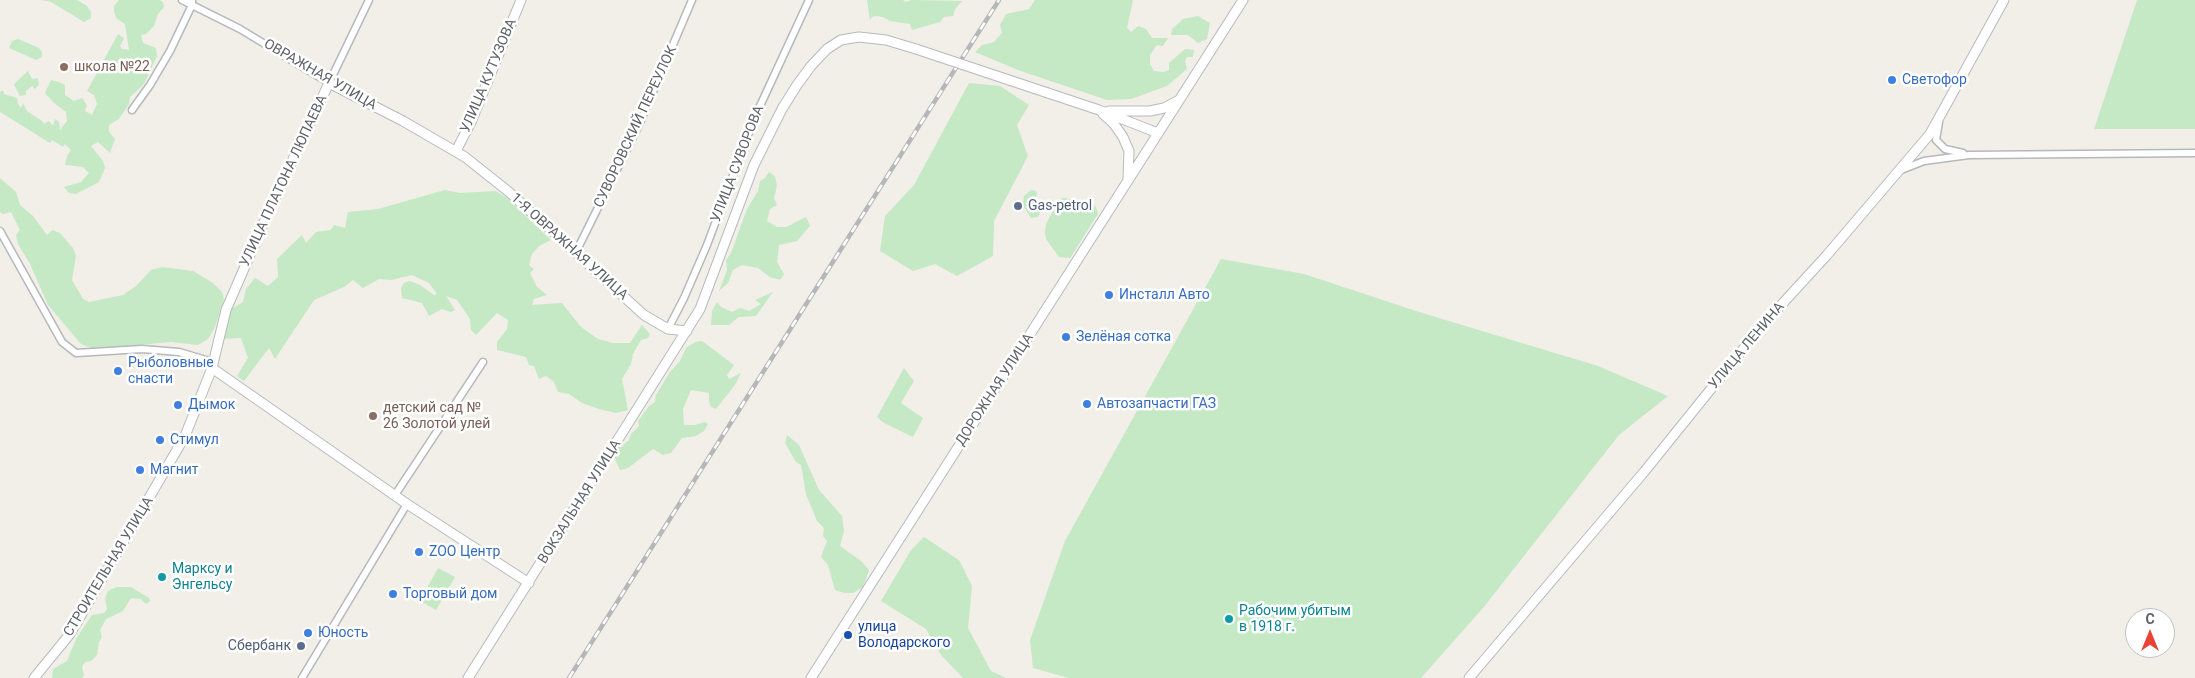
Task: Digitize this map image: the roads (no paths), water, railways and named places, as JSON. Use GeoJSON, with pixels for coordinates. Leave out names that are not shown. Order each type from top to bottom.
{"type":"FeatureCollection","features":[{"type":"Feature","properties":{"kind":"street","name":"ОВРАЖНАЯ УЛИЦА"},"geometry":{"type":"LineString","coordinates":[[182,0],[192,3],[255,38],[329,83],[456,151]]}},
{"type":"Feature","properties":{"kind":"street","name":"УЛИЦА ПЛАТОНА ЛЮПАЕВА"},"geometry":{"type":"LineString","coordinates":[[212,368],[226,310],[273,202],[369,0]]}},
{"type":"Feature","properties":{"kind":"street","name":"УЛИЦА КУТУЗОВА"},"geometry":{"type":"LineString","coordinates":[[456,151],[471,122],[521,0]]}},
{"type":"Feature","properties":{"kind":"street","name":"СУВОРОВСКИЙ ПЕРЕУЛОК"},"geometry":{"type":"LineString","coordinates":[[576,252],[638,127],[692,0]]}},
{"type":"Feature","properties":{"kind":"street","name":"УЛИЦА СУВОРОВА"},"geometry":{"type":"LineString","coordinates":[[668,329],[707,245],[754,118],[809,0]]}},
{"type":"Feature","properties":{"kind":"street","name":"ДОРОЖНАЯ УЛИЦА"},"geometry":{"type":"LineString","coordinates":[[811,678],[1242,0]]}},
{"type":"Feature","properties":{"kind":"street","name":"УЛИЦА ЛЕНИНА"},"geometry":{"type":"LineString","coordinates":[[1469,678],[1644,472],[1760,327],[1901,170],[1940,118],[2004,0]]}},
{"type":"Feature","properties":{"kind":"street"},"geometry":{"type":"LineString","coordinates":[[132,110],[165,60],[192,3]]}},
{"type":"Feature","properties":{"kind":"street","name":"ВОКЗАЛЬНАЯ УЛИЦА"},"geometry":{"type":"LineString","coordinates":[[468,678],[644,401],[700,309],[758,158],[782,110],[811,66],[827,49],[842,40],[859,36],[886,40],[1099,110]]}},
{"type":"Feature","properties":{"kind":"street"},"geometry":{"type":"LineString","coordinates":[[1099,110],[1150,111],[1164,108],[1179,100]]}},
{"type":"Feature","properties":{"kind":"street"},"geometry":{"type":"LineString","coordinates":[[1099,110],[1158,133]]}},
{"type":"Feature","properties":{"kind":"street"},"geometry":{"type":"LineString","coordinates":[[1099,110],[1114,124],[1123,137],[1129,151],[1128,182]]}},
{"type":"Feature","properties":{"kind":"street"},"geometry":{"type":"LineString","coordinates":[[1940,118],[1936,140],[1945,149],[1969,155]]}},
{"type":"Feature","properties":{"kind":"street","name":"1-Я ОВРАЖНАЯ УЛИЦА"},"geometry":{"type":"LineString","coordinates":[[456,151],[509,192],[644,315],[668,329],[689,328]]}},
{"type":"Feature","properties":{"kind":"street"},"geometry":{"type":"LineString","coordinates":[[1901,170],[1924,161],[1969,155],[2195,153]]}},
{"type":"Feature","properties":{"kind":"street"},"geometry":{"type":"LineString","coordinates":[[0,231],[62,342],[76,353],[142,349],[179,352],[206,360],[212,368],[407,504],[529,583]]}},
{"type":"Feature","properties":{"kind":"street"},"geometry":{"type":"LineString","coordinates":[[395,495],[483,362]]}},
{"type":"Feature","properties":{"kind":"street","name":"СТРОИТЕЛЬНАЯ УЛИЦА"},"geometry":{"type":"LineString","coordinates":[[34,678],[70,634],[108,566],[168,467],[185,436],[212,368]]}},
{"type":"Feature","properties":{"kind":"street"},"geometry":{"type":"LineString","coordinates":[[302,678],[407,504]]}},
{"type":"Feature","properties":{"kind":"railway"},"geometry":{"type":"LineString","coordinates":[[569,678],[999,0]]}},
{"type":"Feature","properties":{"kind":"place","name":"школа №22"},"geometry":{"type":"Point","coordinates":[64,67]}},
{"type":"Feature","properties":{"kind":"place","name":"Светофор"},"geometry":{"type":"Point","coordinates":[1892,80]}},
{"type":"Feature","properties":{"kind":"place","name":"Gas-petrol"},"geometry":{"type":"Point","coordinates":[1018,206]}},
{"type":"Feature","properties":{"kind":"place","name":"Инсталл Авто"},"geometry":{"type":"Point","coordinates":[1109,295]}},
{"type":"Feature","properties":{"kind":"place","name":"Зелёная сотка"},"geometry":{"type":"Point","coordinates":[1066,337]}},
{"type":"Feature","properties":{"kind":"place","name":"Рыболовные снасти"},"geometry":{"type":"Point","coordinates":[118,371]}},
{"type":"Feature","properties":{"kind":"place","name":"Автозапчасти ГАЗ"},"geometry":{"type":"Point","coordinates":[1087,404]}},
{"type":"Feature","properties":{"kind":"place","name":"Дымок"},"geometry":{"type":"Point","coordinates":[178,405]}},
{"type":"Feature","properties":{"kind":"place","name":"детский сад № 26 Золотой улей"},"geometry":{"type":"Point","coordinates":[373,416]}},
{"type":"Feature","properties":{"kind":"place","name":"Стимул"},"geometry":{"type":"Point","coordinates":[160,440]}},
{"type":"Feature","properties":{"kind":"place","name":"Магнит"},"geometry":{"type":"Point","coordinates":[140,470]}},
{"type":"Feature","properties":{"kind":"place","name":"ZOO Центр"},"geometry":{"type":"Point","coordinates":[419,552]}},
{"type":"Feature","properties":{"kind":"place","name":"Марксу и Энгельсу"},"geometry":{"type":"Point","coordinates":[162,577]}},
{"type":"Feature","properties":{"kind":"place","name":"Торговый дом"},"geometry":{"type":"Point","coordinates":[393,594]}},
{"type":"Feature","properties":{"kind":"place","name":"Рабочим убитым в 1918 г."},"geometry":{"type":"Point","coordinates":[1229,619]}},
{"type":"Feature","properties":{"kind":"place","name":"Юность"},"geometry":{"type":"Point","coordinates":[308,633]}},
{"type":"Feature","properties":{"kind":"place","name":"улица Володарского"},"geometry":{"type":"Point","coordinates":[848,635]}},
{"type":"Feature","properties":{"kind":"place","name":"Сбербанк"},"geometry":{"type":"Point","coordinates":[301,646]}}]}
